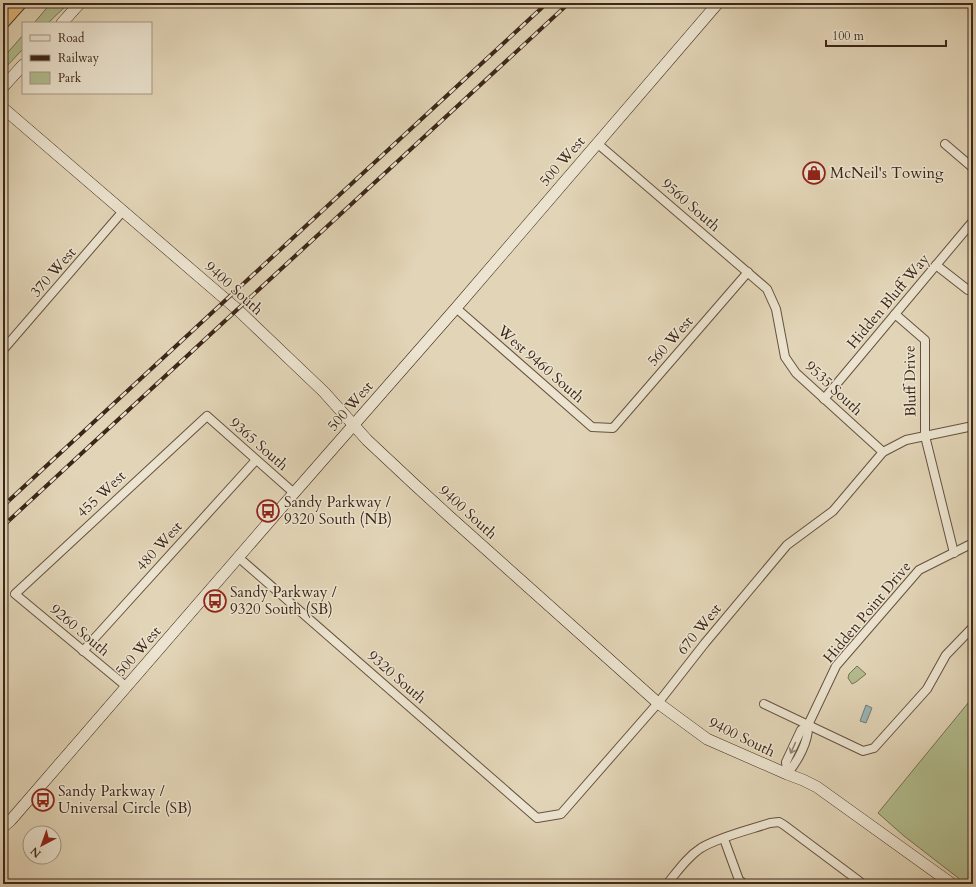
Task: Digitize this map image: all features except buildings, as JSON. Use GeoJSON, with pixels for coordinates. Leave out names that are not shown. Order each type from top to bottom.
{"type":"FeatureCollection","features":[{"type":"Feature","properties":{"kind":"highway"},"geometry":{"type":"LineString","coordinates":[[3,22],[19,3]]}},
{"type":"Feature","properties":{"kind":"street"},"geometry":{"type":"LineString","coordinates":[[63,22],[80,3]]}},
{"type":"Feature","properties":{"kind":"street","name":"500 West"},"geometry":{"type":"LineString","coordinates":[[3,827],[11,820],[456,308],[718,3]]}},
{"type":"Feature","properties":{"kind":"street"},"geometry":{"type":"LineString","coordinates":[[3,87],[22,66]]}},
{"type":"Feature","properties":{"kind":"street","name":"9400 South"},"geometry":{"type":"LineString","coordinates":[[3,108],[238,310],[324,392],[367,440],[450,517],[658,703],[707,739],[817,787],[946,882]]}},
{"type":"Feature","properties":{"kind":"street","name":"9560 South"},"geometry":{"type":"LineString","coordinates":[[598,144],[767,289]]}},
{"type":"Feature","properties":{"kind":"street"},"geometry":{"type":"LineString","coordinates":[[945,144],[973,168]]}},
{"type":"Feature","properties":{"kind":"street","name":"370 West"},"geometry":{"type":"LineString","coordinates":[[3,350],[123,211]]}},
{"type":"Feature","properties":{"kind":"street","name":"Hidden Bluff Way"},"geometry":{"type":"LineString","coordinates":[[824,399],[973,221]]}},
{"type":"Feature","properties":{"kind":"street"},"geometry":{"type":"LineString","coordinates":[[936,265],[968,290]]}},
{"type":"Feature","properties":{"kind":"street","name":"560 West"},"geometry":{"type":"LineString","coordinates":[[613,428],[748,272]]}},
{"type":"Feature","properties":{"kind":"street","name":"9535 South"},"geometry":{"type":"LineString","coordinates":[[767,289],[776,308],[785,357],[796,373],[883,452]]}},
{"type":"Feature","properties":{"kind":"street","name":"West 9460 South"},"geometry":{"type":"LineString","coordinates":[[456,308],[592,427],[613,428]]}},
{"type":"Feature","properties":{"kind":"street","name":"Bluff Drive"},"geometry":{"type":"LineString","coordinates":[[895,314],[925,340],[925,436],[954,553]]}},
{"type":"Feature","properties":{"kind":"street","name":"9365 South"},"geometry":{"type":"LineString","coordinates":[[207,416],[294,493]]}},
{"type":"Feature","properties":{"kind":"street","name":"455 West"},"geometry":{"type":"LineString","coordinates":[[15,594],[207,416]]}},
{"type":"Feature","properties":{"kind":"street"},"geometry":{"type":"LineString","coordinates":[[883,452],[906,440],[973,426]]}},
{"type":"Feature","properties":{"kind":"street","name":"670 West"},"geometry":{"type":"LineString","coordinates":[[537,818],[561,814],[658,703],[705,643],[787,545],[833,511],[883,452]]}},
{"type":"Feature","properties":{"kind":"street","name":"480 West"},"geometry":{"type":"LineString","coordinates":[[83,651],[256,460]]}},
{"type":"Feature","properties":{"kind":"street","name":"Hidden Point Drive"},"geometry":{"type":"LineString","coordinates":[[786,774],[794,765],[808,734],[808,725],[836,666],[919,570],[973,543]]}},
{"type":"Feature","properties":{"kind":"street","name":"9320 South"},"geometry":{"type":"LineString","coordinates":[[238,557],[537,818]]}},
{"type":"Feature","properties":{"kind":"street","name":"9260 South"},"geometry":{"type":"LineString","coordinates":[[15,594],[126,687]]}},
{"type":"Feature","properties":{"kind":"street"},"geometry":{"type":"LineString","coordinates":[[764,704],[863,751],[874,748],[927,690],[946,655],[973,627]]}},
{"type":"Feature","properties":{"kind":"street"},"geometry":{"type":"LineString","coordinates":[[667,884],[691,856],[700,849],[770,823],[779,822],[784,824],[863,884]]}},
{"type":"Feature","properties":{"kind":"street"},"geometry":{"type":"LineString","coordinates":[[724,839],[739,880],[744,884]]}},
{"type":"Feature","properties":{"kind":"green space"},"geometry":{"type":"Polygon","coordinates":[[[51,3],[69,3],[49,22],[35,22],[51,3]]]}},
{"type":"Feature","properties":{"kind":"green space"},"geometry":{"type":"Polygon","coordinates":[[[22,36],[22,50],[3,70],[3,58],[22,36]]]}},
{"type":"Feature","properties":{"kind":"green space"},"geometry":{"type":"Polygon","coordinates":[[[857,666],[866,674],[852,684],[848,678],[849,674],[857,666]]]}},
{"type":"Feature","properties":{"kind":"green space"},"geometry":{"type":"Polygon","coordinates":[[[973,697],[973,884],[965,884],[904,836],[878,813],[973,697]]]}},
{"type":"Feature","properties":{"kind":"water"},"geometry":{"type":"Polygon","coordinates":[[[866,705],[872,708],[866,723],[860,721],[866,705]]]}},
{"type":"Feature","properties":{"kind":"railway"},"geometry":{"type":"LineString","coordinates":[[3,506],[547,3]]}},
{"type":"Feature","properties":{"kind":"railway"},"geometry":{"type":"LineString","coordinates":[[3,526],[569,3]]}},
{"type":"Feature","properties":{"kind":"place","name":"McNeil's Towing"},"geometry":{"type":"Point","coordinates":[814,173]}},
{"type":"Feature","properties":{"kind":"place","name":"Sandy Parkway / 9320 South (NB)"},"geometry":{"type":"Point","coordinates":[268,511]}},
{"type":"Feature","properties":{"kind":"place","name":"Sandy Parkway / 9320 South (SB)"},"geometry":{"type":"Point","coordinates":[215,601]}},
{"type":"Feature","properties":{"kind":"place","name":"Sandy Parkway / Universal Circle (SB)"},"geometry":{"type":"Point","coordinates":[43,800]}}]}
